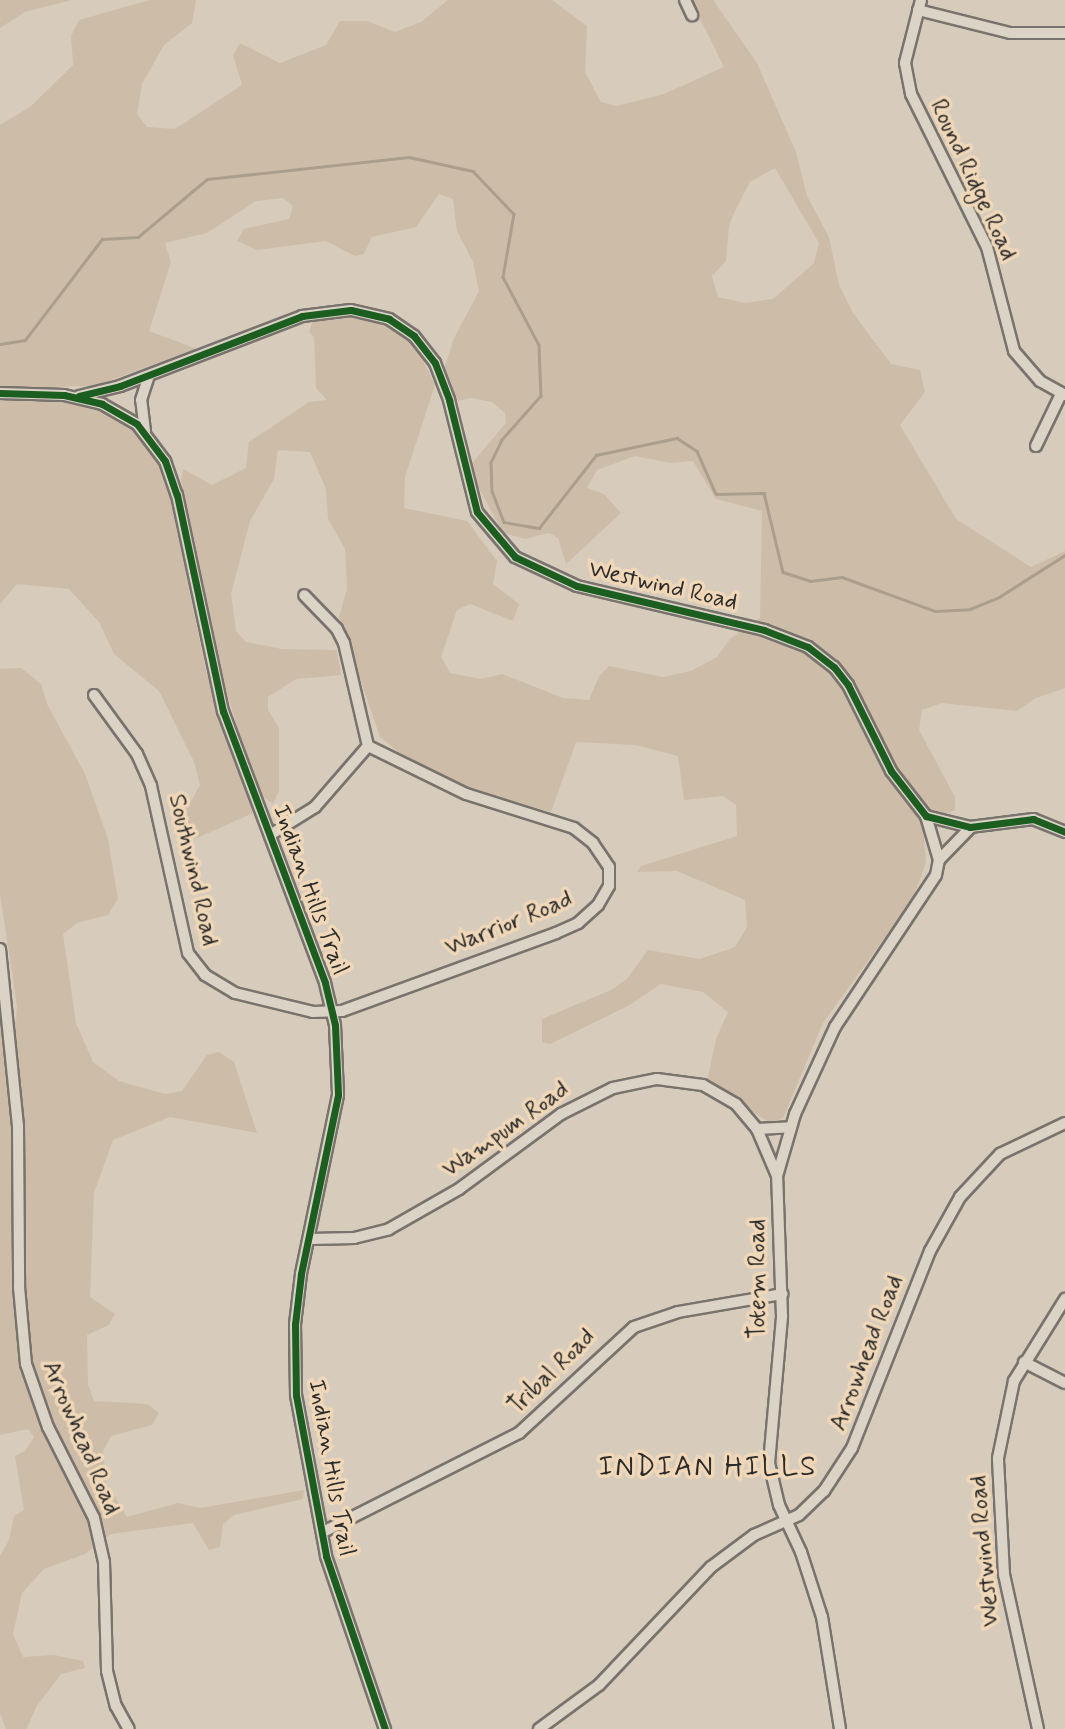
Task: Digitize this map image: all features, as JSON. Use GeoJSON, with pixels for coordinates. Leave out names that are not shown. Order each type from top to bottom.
{"type":"FeatureCollection","features":[{"type":"Feature","properties":{"kind":"street"},"geometry":{"type":"LineString","coordinates":[[685,0],[692,15]]}},
{"type":"Feature","properties":{"kind":"street"},"geometry":{"type":"LineString","coordinates":[[919,5],[1010,33],[1065,33]]}},
{"type":"Feature","properties":{"kind":"street","name":"Round Ridge Road"},"geometry":{"type":"LineString","coordinates":[[919,5],[905,63],[911,94],[986,247],[1014,351],[1040,381],[1063,395]]}},
{"type":"Feature","properties":{"kind":"street","name":"Westwind Road"},"geometry":{"type":"LineString","coordinates":[[75,397],[149,375],[322,311],[363,311],[397,323],[419,341],[435,363],[449,400],[471,496],[503,547],[529,567],[560,580],[764,630],[823,656],[848,685],[891,771],[926,816]]}},
{"type":"Feature","properties":{"kind":"street"},"geometry":{"type":"LineString","coordinates":[[145,431],[141,400],[149,375]]}},
{"type":"Feature","properties":{"kind":"street","name":"Indian Hills Trail"},"geometry":{"type":"LineString","coordinates":[[0,393],[75,397],[117,411],[145,431],[172,480],[216,687],[332,1012],[338,1095],[311,1238],[301,1273],[294,1359],[300,1431],[323,1532],[348,1628],[385,1729]]}},
{"type":"Feature","properties":{"kind":"street"},"geometry":{"type":"LineString","coordinates":[[1036,446],[1063,395]]}},
{"type":"Feature","properties":{"kind":"street"},"geometry":{"type":"LineString","coordinates":[[270,835],[315,807],[368,747],[344,643],[337,629],[304,595]]}},
{"type":"Feature","properties":{"kind":"street","name":"Southwind Road"},"geometry":{"type":"LineString","coordinates":[[94,695],[145,770],[162,828],[182,939],[193,961],[212,981],[235,993],[313,1012],[332,1012]]}},
{"type":"Feature","properties":{"kind":"street","name":"Warrior Road"},"geometry":{"type":"LineString","coordinates":[[332,1012],[578,923],[598,905],[610,880],[600,851],[574,828],[466,794],[368,747]]}},
{"type":"Feature","properties":{"kind":"street"},"geometry":{"type":"LineString","coordinates":[[926,816],[971,827],[1033,819],[1065,832]]}},
{"type":"Feature","properties":{"kind":"street"},"geometry":{"type":"LineString","coordinates":[[926,816],[939,860]]}},
{"type":"Feature","properties":{"kind":"street","name":"Totem Road"},"geometry":{"type":"LineString","coordinates":[[840,1729],[822,1617],[769,1463],[782,1294],[777,1176],[791,1127],[835,1027],[859,984],[926,895],[939,860],[971,827]]}},
{"type":"Feature","properties":{"kind":"street","name":"Arrowhead Road"},"geometry":{"type":"LineString","coordinates":[[0,949],[18,1126],[19,1287],[26,1364],[48,1427],[97,1530],[104,1562],[107,1671],[116,1706],[129,1729]]}},
{"type":"Feature","properties":{"kind":"street","name":"Wampum Road"},"geometry":{"type":"LineString","coordinates":[[311,1238],[354,1238],[390,1229],[459,1189],[561,1114],[633,1083],[672,1079],[703,1085],[736,1104],[757,1129],[777,1176]]}},
{"type":"Feature","properties":{"kind":"street","name":"Arrowhead Road"},"geometry":{"type":"LineString","coordinates":[[539,1729],[599,1685],[719,1560],[754,1535],[787,1521],[818,1498],[847,1458],[930,1251],[960,1197],[1000,1154],[1065,1123]]}},
{"type":"Feature","properties":{"kind":"street"},"geometry":{"type":"LineString","coordinates":[[757,1129],[791,1127]]}},
{"type":"Feature","properties":{"kind":"street","name":"Tribal Road"},"geometry":{"type":"LineString","coordinates":[[323,1532],[519,1433],[565,1396],[618,1338],[645,1321],[782,1294]]}},
{"type":"Feature","properties":{"kind":"street","name":"Westwind Road"},"geometry":{"type":"LineString","coordinates":[[1038,1729],[1010,1616],[999,1520],[1002,1426],[1024,1362],[1065,1299]]}},
{"type":"Feature","properties":{"kind":"street"},"geometry":{"type":"LineString","coordinates":[[1024,1362],[1065,1382]]}},
{"type":"Feature","properties":{"kind":"shaded area"},"geometry":{"type":"Polygon","coordinates":[[[0,0],[72,0],[25,12],[0,28],[0,0]]]}},
{"type":"Feature","properties":{"kind":"shaded area"},"geometry":{"type":"Polygon","coordinates":[[[150,0],[196,0],[192,23],[164,45],[142,84],[137,114],[147,127],[175,129],[242,85],[233,55],[240,43],[280,63],[326,45],[340,21],[367,21],[395,32],[421,22],[448,0],[552,0],[587,26],[585,72],[601,102],[617,106],[664,94],[724,67],[691,0],[713,0],[757,63],[796,152],[807,196],[829,237],[839,285],[853,313],[891,364],[920,370],[925,392],[900,425],[956,519],[1031,567],[1065,551],[1065,688],[1036,698],[1017,711],[942,703],[922,710],[919,730],[955,797],[955,810],[943,815],[924,837],[926,863],[912,900],[823,1023],[783,1118],[770,1123],[707,1081],[716,1039],[728,1012],[703,992],[661,984],[628,1006],[550,1044],[542,1042],[542,1019],[611,990],[627,979],[648,950],[700,959],[735,947],[747,927],[745,900],[677,871],[637,872],[641,866],[737,836],[736,805],[723,796],[684,800],[678,756],[635,745],[576,742],[551,812],[461,786],[405,757],[380,737],[339,617],[347,589],[345,549],[328,519],[326,489],[310,452],[278,450],[274,479],[250,521],[231,594],[236,631],[246,642],[282,649],[337,650],[341,675],[296,679],[268,697],[268,710],[279,728],[279,791],[273,804],[257,792],[223,680],[181,480],[183,469],[212,485],[246,468],[249,442],[309,402],[327,400],[316,388],[314,337],[309,332],[313,320],[320,316],[371,318],[397,329],[415,344],[435,385],[405,477],[404,508],[467,521],[497,561],[493,584],[519,604],[513,621],[470,604],[457,610],[441,657],[450,673],[481,679],[502,674],[563,698],[589,700],[599,676],[609,666],[663,677],[691,671],[717,657],[730,639],[760,618],[762,511],[716,499],[693,461],[671,463],[635,456],[597,470],[587,488],[604,494],[621,513],[566,564],[558,538],[549,533],[525,539],[503,533],[468,468],[506,423],[505,413],[492,402],[471,398],[458,401],[444,369],[454,338],[479,291],[473,262],[457,231],[453,199],[439,194],[416,227],[372,237],[364,254],[355,256],[326,241],[257,250],[237,241],[244,229],[289,219],[293,206],[283,198],[256,201],[207,233],[165,243],[171,262],[149,331],[197,349],[94,386],[0,388],[0,125],[30,107],[73,65],[71,36],[79,20],[150,0]],[[775,168],[750,182],[729,225],[726,261],[712,276],[718,297],[745,303],[773,299],[814,263],[819,243],[775,168]]]}},
{"type":"Feature","properties":{"kind":"shaded area"},"geometry":{"type":"Polygon","coordinates":[[[0,399],[65,402],[101,409],[137,431],[165,472],[206,671],[253,813],[195,839],[181,837],[172,810],[191,801],[200,785],[194,762],[159,691],[114,654],[99,622],[69,589],[17,584],[0,604],[0,399]]]}},
{"type":"Feature","properties":{"kind":"shaded area"},"geometry":{"type":"Polygon","coordinates":[[[21,668],[41,684],[47,704],[85,774],[108,839],[118,899],[108,915],[77,923],[63,934],[76,1023],[93,1062],[119,1081],[165,1094],[182,1091],[207,1055],[219,1052],[234,1062],[257,1133],[170,1117],[113,1140],[94,1193],[90,1297],[115,1314],[109,1325],[87,1335],[88,1384],[94,1401],[147,1404],[159,1413],[152,1425],[111,1436],[103,1451],[106,1481],[127,1517],[178,1503],[200,1508],[304,1490],[303,1499],[234,1515],[223,1524],[220,1547],[209,1550],[193,1523],[111,1534],[85,1554],[44,1569],[22,1593],[13,1634],[23,1657],[54,1655],[83,1661],[85,1668],[61,1674],[36,1707],[27,1729],[6,1729],[0,1713],[0,1556],[9,1540],[14,1516],[24,1510],[15,1456],[25,1451],[34,1437],[28,1429],[0,1435],[0,1022],[16,1022],[17,1006],[0,894],[0,669],[21,668]]]}},
{"type":"Feature","properties":{"kind":"waterway"},"geometry":{"type":"LineString","coordinates":[[0,344],[25,340],[102,239],[138,237],[207,179],[409,157],[473,171],[514,214],[503,277],[539,345],[541,396],[502,440],[491,463],[492,491],[504,522],[539,528],[596,455],[677,438],[697,451],[716,494],[764,493],[783,572],[810,581],[842,577],[935,611],[970,609],[999,597],[1065,555]]}},
{"type":"Feature","properties":{"kind":"cycle path"},"geometry":{"type":"LineString","coordinates":[[79,396],[120,386],[302,316],[351,310],[389,319],[414,336],[435,363],[449,400],[477,512],[515,557],[577,586],[764,630],[808,647],[834,667],[848,685],[891,771],[926,816],[970,827],[1033,819],[1065,832]]}},
{"type":"Feature","properties":{"kind":"cycle path"},"geometry":{"type":"LineString","coordinates":[[0,393],[64,395],[102,404],[137,424],[165,461],[177,495],[223,711],[325,983],[335,1025],[338,1095],[301,1274],[295,1324],[296,1395],[326,1556],[385,1729]]}},
{"type":"Feature","properties":{"kind":"district","name":"INDIAN HILLS"},"geometry":{"type":"Point","coordinates":[708,1468]}}]}
